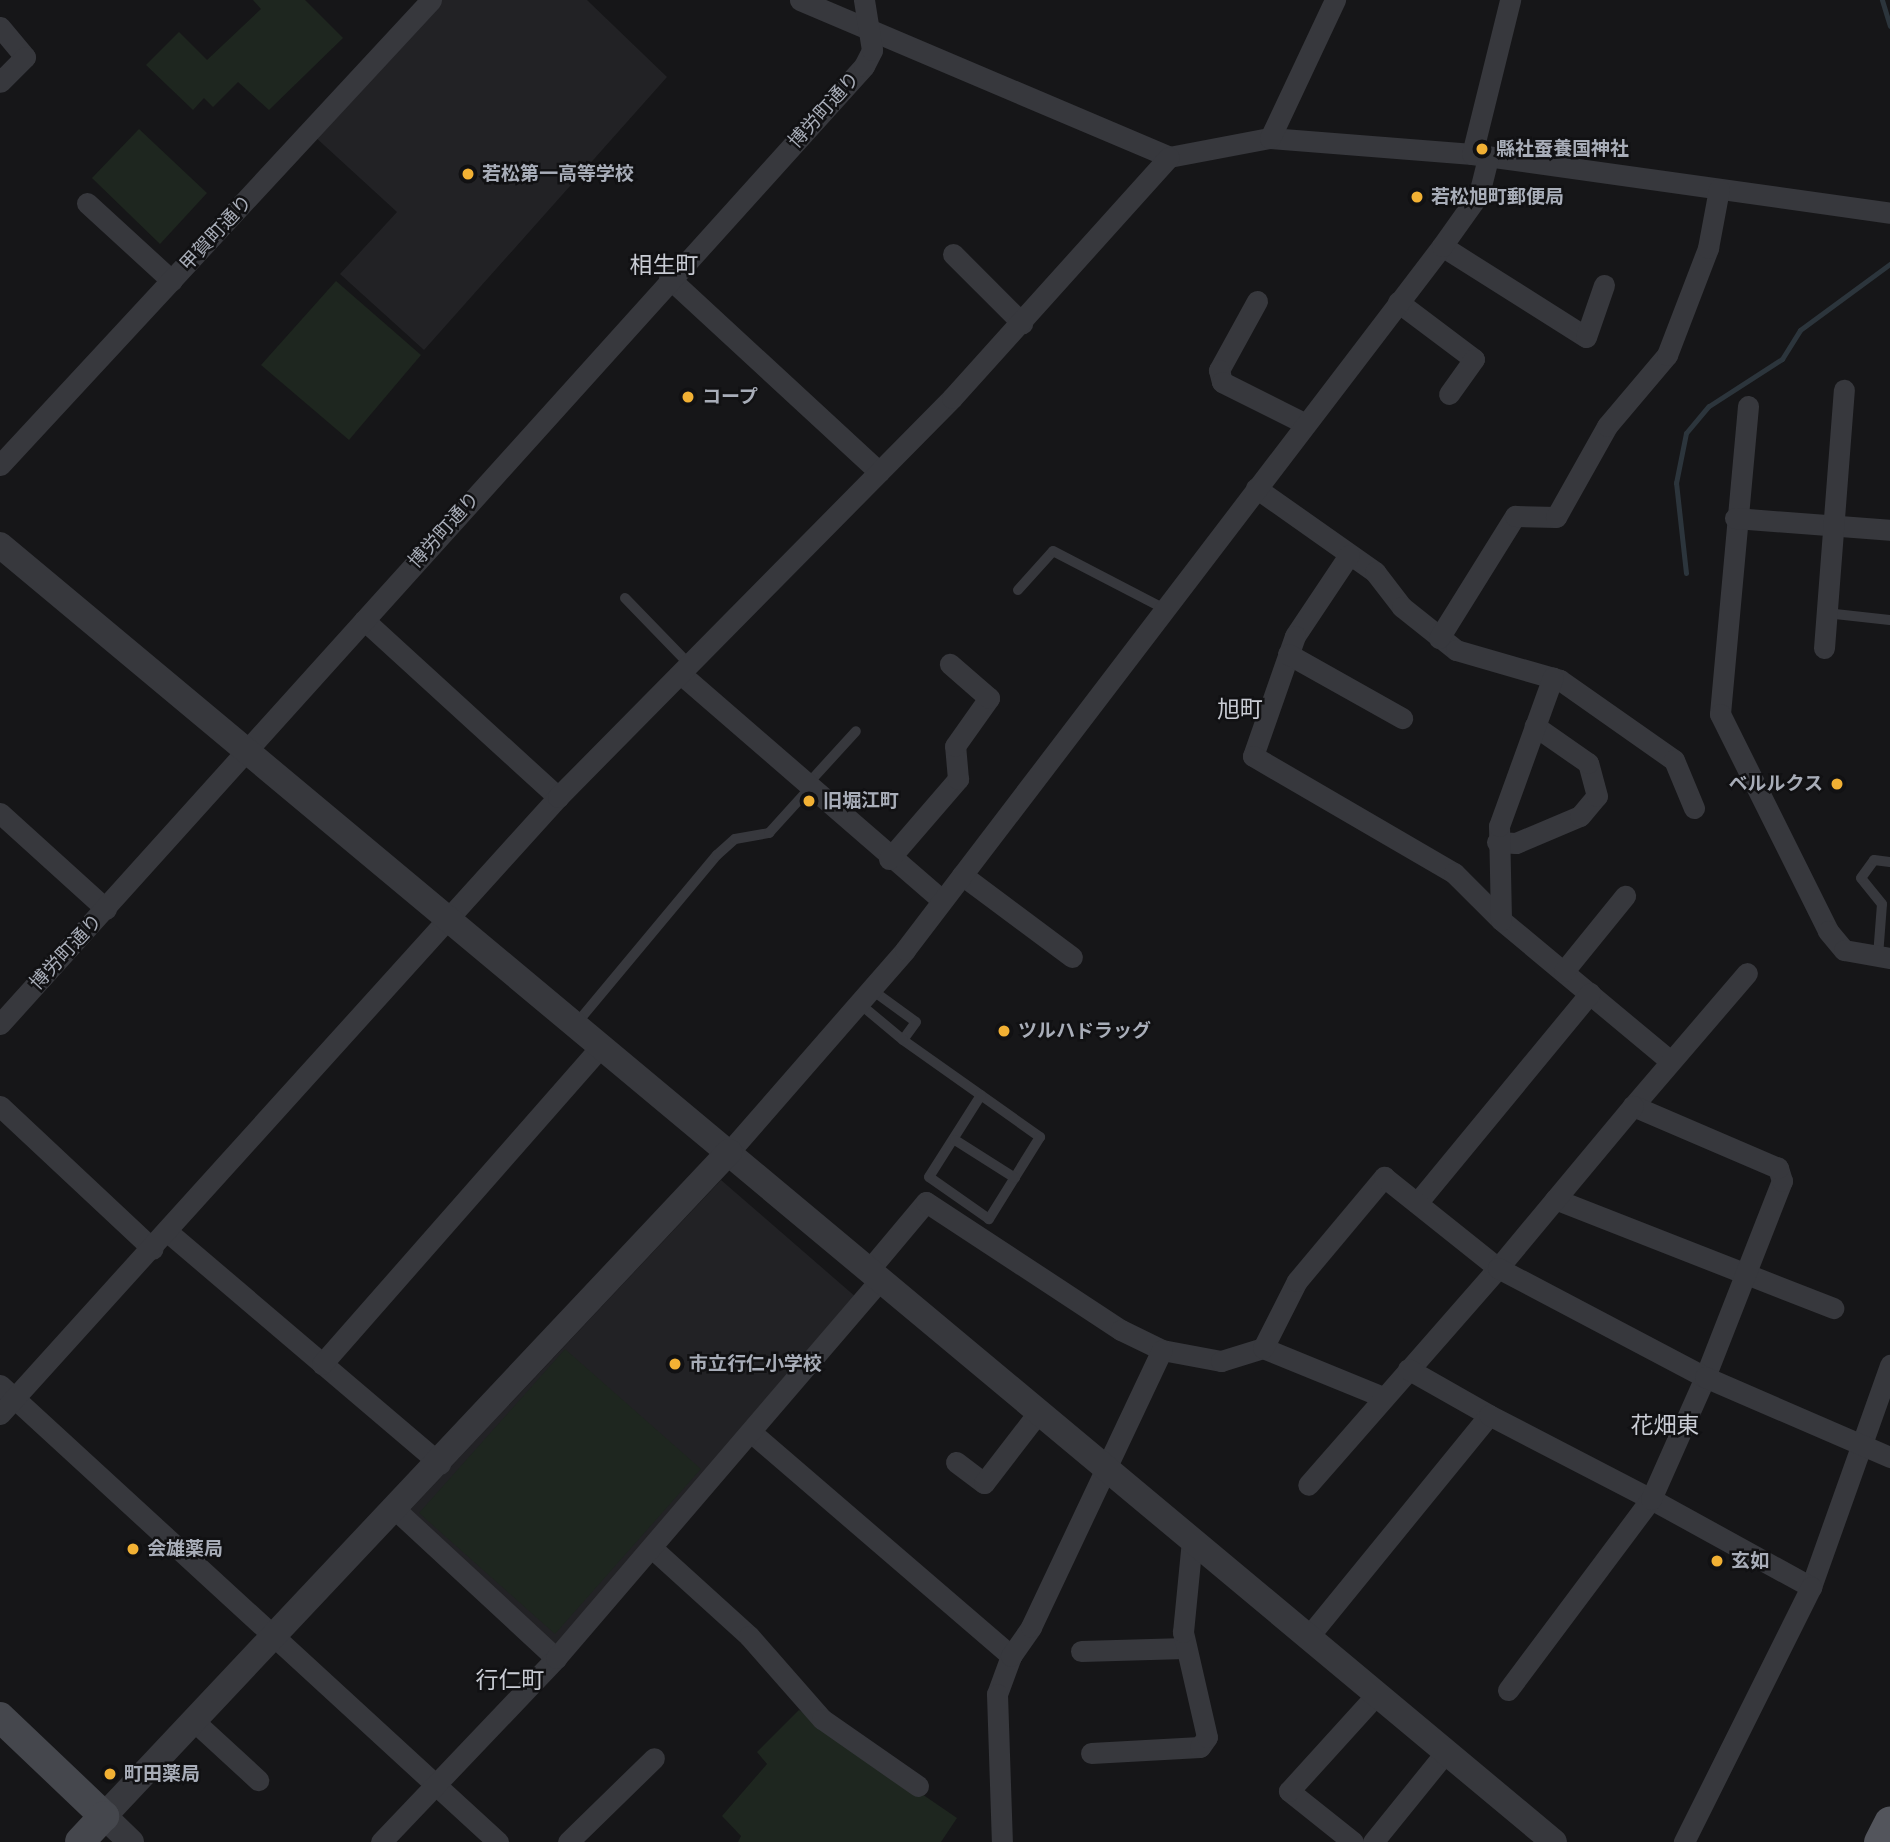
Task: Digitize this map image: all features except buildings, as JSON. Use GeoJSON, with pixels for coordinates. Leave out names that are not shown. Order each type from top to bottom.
{"type":"FeatureCollection","features":[{"type":"Feature","properties":{"kind":"main road"},"geometry":{"type":"LineString","coordinates":[[0,1717],[104,1816],[79,1842]]}},
{"type":"Feature","properties":{"kind":"main road"},"geometry":{"type":"LineString","coordinates":[[1880,1842],[1890,1822]]}},
{"type":"Feature","properties":{"kind":"street","name":"甲賀町通り"},"geometry":{"type":"LineString","coordinates":[[0,465],[431,0]]}},
{"type":"Feature","properties":{"kind":"street"},"geometry":{"type":"LineString","coordinates":[[800,0],[1169,157],[1270,138],[1480,156],[1890,213]]}},
{"type":"Feature","properties":{"kind":"street","name":"博労町通り"},"geometry":{"type":"LineString","coordinates":[[0,1024],[249,751],[669,278],[869,60],[869,31],[864,0]]}},
{"type":"Feature","properties":{"kind":"street"},"geometry":{"type":"LineString","coordinates":[[1270,138],[1335,0]]}},
{"type":"Feature","properties":{"kind":"street"},"geometry":{"type":"LineString","coordinates":[[131,1842],[104,1816],[397,1511],[729,1152],[866,997],[1256,488],[1302,422],[1442,246],[1479,194],[1480,156],[1510,0]]}},
{"type":"Feature","properties":{"kind":"street"},"geometry":{"type":"LineString","coordinates":[[0,27],[24,57],[0,82]]}},
{"type":"Feature","properties":{"kind":"street"},"geometry":{"type":"LineString","coordinates":[[0,1414],[7,1391],[169,1233],[558,797],[687,671],[1022,323],[1169,157]]}},
{"type":"Feature","properties":{"kind":"street"},"geometry":{"type":"LineString","coordinates":[[1439,638],[1515,516],[1556,517],[1607,426],[1667,355],[1708,248],[1719,189]]}},
{"type":"Feature","properties":{"kind":"street"},"geometry":{"type":"LineString","coordinates":[[87,203],[172,281]]}},
{"type":"Feature","properties":{"kind":"street"},"geometry":{"type":"LineString","coordinates":[[1442,246],[1586,337],[1604,285]]}},
{"type":"Feature","properties":{"kind":"street"},"geometry":{"type":"LineString","coordinates":[[953,254],[1022,323]]}},
{"type":"Feature","properties":{"kind":"street"},"geometry":{"type":"LineString","coordinates":[[669,278],[879,472]]}},
{"type":"Feature","properties":{"kind":"street"},"geometry":{"type":"LineString","coordinates":[[1257,301],[1219,370],[1222,382],[1302,422]]}},
{"type":"Feature","properties":{"kind":"street"},"geometry":{"type":"LineString","coordinates":[[1398,302],[1474,359],[1449,394]]}},
{"type":"Feature","properties":{"kind":"street"},"geometry":{"type":"LineString","coordinates":[[1824,648],[1844,390]]}},
{"type":"Feature","properties":{"kind":"street"},"geometry":{"type":"LineString","coordinates":[[1748,406],[1735,518],[1720,714],[1828,931],[1844,950],[1884,957]]}},
{"type":"Feature","properties":{"kind":"street"},"geometry":{"type":"LineString","coordinates":[[1256,488],[1349,555],[1439,638],[1486,663],[1553,677],[1674,760],[1694,808]]}},
{"type":"Feature","properties":{"kind":"street"},"geometry":{"type":"LineString","coordinates":[[1735,518],[1890,530]]}},
{"type":"Feature","properties":{"kind":"street"},"geometry":{"type":"LineString","coordinates":[[0,545],[249,751],[447,921],[729,1152],[1103,1468],[1378,1693],[1554,1842]]}},
{"type":"Feature","properties":{"kind":"street"},"geometry":{"type":"LineString","coordinates":[[1349,555],[1288,654],[1253,756],[1454,873],[1501,920],[1669,1060]]}},
{"type":"Feature","properties":{"kind":"street"},"geometry":{"type":"LineString","coordinates":[[364,620],[558,797]]}},
{"type":"Feature","properties":{"kind":"street"},"geometry":{"type":"LineString","coordinates":[[1288,654],[1402,718]]}},
{"type":"Feature","properties":{"kind":"street"},"geometry":{"type":"LineString","coordinates":[[889,859],[958,779],[955,746],[989,698],[950,664]]}},
{"type":"Feature","properties":{"kind":"street"},"geometry":{"type":"LineString","coordinates":[[687,671],[806,788],[942,900]]}},
{"type":"Feature","properties":{"kind":"street"},"geometry":{"type":"LineString","coordinates":[[1501,920],[1497,842],[1553,677]]}},
{"type":"Feature","properties":{"kind":"street"},"geometry":{"type":"LineString","coordinates":[[1497,842],[1516,844],[1580,816],[1597,796],[1588,763],[1535,726]]}},
{"type":"Feature","properties":{"kind":"street"},"geometry":{"type":"LineString","coordinates":[[0,813],[106,909]]}},
{"type":"Feature","properties":{"kind":"street"},"geometry":{"type":"LineString","coordinates":[[962,875],[1072,957]]}},
{"type":"Feature","properties":{"kind":"street"},"geometry":{"type":"LineString","coordinates":[[1564,971],[1626,896]]}},
{"type":"Feature","properties":{"kind":"street"},"geometry":{"type":"LineString","coordinates":[[1308,1485],[1498,1268],[1669,1060],[1747,973]]}},
{"type":"Feature","properties":{"kind":"street"},"geometry":{"type":"LineString","coordinates":[[1417,1203],[1590,993]]}},
{"type":"Feature","properties":{"kind":"street"},"geometry":{"type":"LineString","coordinates":[[322,1364],[601,1046]]}},
{"type":"Feature","properties":{"kind":"street"},"geometry":{"type":"LineString","coordinates":[[0,1106],[153,1249]]}},
{"type":"Feature","properties":{"kind":"street"},"geometry":{"type":"LineString","coordinates":[[1508,1690],[1651,1499],[1705,1377],[1782,1181],[1778,1168],[1633,1106]]}},
{"type":"Feature","properties":{"kind":"street"},"geometry":{"type":"LineString","coordinates":[[1263,1348],[1297,1281],[1384,1177],[1498,1268],[1705,1377],[1890,1457]]}},
{"type":"Feature","properties":{"kind":"street"},"geometry":{"type":"LineString","coordinates":[[1555,1199],[1745,1276],[1833,1308]]}},
{"type":"Feature","properties":{"kind":"street"},"geometry":{"type":"LineString","coordinates":[[381,1842],[556,1658],[752,1433],[874,1275],[926,1202],[1121,1330],[1163,1350],[1221,1361],[1263,1348],[1383,1397]]}},
{"type":"Feature","properties":{"kind":"street"},"geometry":{"type":"LineString","coordinates":[[169,1233],[440,1464]]}},
{"type":"Feature","properties":{"kind":"street"},"geometry":{"type":"LineString","coordinates":[[1002,1842],[997,1694],[1012,1656],[1031,1628],[1103,1468],[1163,1350]]}},
{"type":"Feature","properties":{"kind":"street"},"geometry":{"type":"LineString","coordinates":[[1684,1842],[1811,1587],[1864,1447],[1890,1365]]}},
{"type":"Feature","properties":{"kind":"street"},"geometry":{"type":"LineString","coordinates":[[1408,1368],[1489,1415],[1651,1499],[1811,1587]]}},
{"type":"Feature","properties":{"kind":"street"},"geometry":{"type":"LineString","coordinates":[[7,1391],[278,1635],[498,1842]]}},
{"type":"Feature","properties":{"kind":"street"},"geometry":{"type":"LineString","coordinates":[[956,1462],[984,1483],[1038,1413]]}},
{"type":"Feature","properties":{"kind":"street"},"geometry":{"type":"LineString","coordinates":[[1309,1636],[1489,1415]]}},
{"type":"Feature","properties":{"kind":"street"},"geometry":{"type":"LineString","coordinates":[[752,1433],[1012,1656]]}},
{"type":"Feature","properties":{"kind":"street"},"geometry":{"type":"LineString","coordinates":[[397,1511],[556,1658]]}},
{"type":"Feature","properties":{"kind":"street"},"geometry":{"type":"LineString","coordinates":[[1091,1753],[1203,1745],[1208,1731],[1185,1648],[1184,1576],[1192,1540]]}},
{"type":"Feature","properties":{"kind":"street"},"geometry":{"type":"LineString","coordinates":[[652,1548],[748,1636],[822,1719],[918,1786]]}},
{"type":"Feature","properties":{"kind":"street"},"geometry":{"type":"LineString","coordinates":[[1081,1651],[1185,1648]]}},
{"type":"Feature","properties":{"kind":"street"},"geometry":{"type":"LineString","coordinates":[[1353,1842],[1289,1791],[1378,1693]]}},
{"type":"Feature","properties":{"kind":"street"},"geometry":{"type":"LineString","coordinates":[[195,1722],[258,1780]]}},
{"type":"Feature","properties":{"kind":"street"},"geometry":{"type":"LineString","coordinates":[[1373,1842],[1446,1752]]}},
{"type":"Feature","properties":{"kind":"street"},"geometry":{"type":"LineString","coordinates":[[568,1842],[654,1758]]}},
{"type":"Feature","properties":{"kind":"lane"},"geometry":{"type":"LineString","coordinates":[[1018,590],[1053,551],[1163,608]]}},
{"type":"Feature","properties":{"kind":"lane"},"geometry":{"type":"LineString","coordinates":[[625,598],[687,671]]}},
{"type":"Feature","properties":{"kind":"lane"},"geometry":{"type":"LineString","coordinates":[[1826,613],[1890,620]]}},
{"type":"Feature","properties":{"kind":"lane"},"geometry":{"type":"LineString","coordinates":[[575,1025],[717,855],[735,839],[769,833],[856,731]]}},
{"type":"Feature","properties":{"kind":"lane"},"geometry":{"type":"LineString","coordinates":[[1884,957],[1886,902],[1861,878],[1874,860],[1890,862]]}},
{"type":"Feature","properties":{"kind":"lane"},"geometry":{"type":"LineString","coordinates":[[866,997],[916,1021],[903,1040]]}},
{"type":"Feature","properties":{"kind":"lane"},"geometry":{"type":"LineString","coordinates":[[866,997],[903,1040],[981,1095],[1040,1137],[989,1219],[929,1177],[955,1140],[981,1095]]}},
{"type":"Feature","properties":{"kind":"lane"},"geometry":{"type":"LineString","coordinates":[[955,1140],[1014,1178]]}},
{"type":"Feature","properties":{"kind":"shaded area"},"geometry":{"type":"Polygon","coordinates":[[[253,0],[305,0],[343,38],[269,110],[238,82],[213,107],[204,98],[193,110],[146,65],[179,32],[207,60],[261,9],[253,0]]]}},
{"type":"Feature","properties":{"kind":"shaded area","name":"若松第一高等学校"},"geometry":{"type":"Polygon","coordinates":[[[435,0],[587,0],[667,77],[424,350],[340,274],[397,212],[313,135],[435,0]]]}},
{"type":"Feature","properties":{"kind":"shaded area"},"geometry":{"type":"Polygon","coordinates":[[[139,129],[207,193],[160,244],[92,178],[139,129]]]}},
{"type":"Feature","properties":{"kind":"shaded area"},"geometry":{"type":"Polygon","coordinates":[[[336,281],[421,355],[349,440],[261,365],[336,281]]]}},
{"type":"Feature","properties":{"kind":"shaded area","name":"市立行仁小学校"},"geometry":{"type":"Polygon","coordinates":[[[721,1180],[857,1298],[555,1651],[408,1512],[721,1180]]]}},
{"type":"Feature","properties":{"kind":"shaded area"},"geometry":{"type":"Polygon","coordinates":[[[565,1349],[701,1469],[555,1634],[419,1513],[565,1349]]]}},
{"type":"Feature","properties":{"kind":"shaded area"},"geometry":{"type":"Polygon","coordinates":[[[799,1710],[957,1818],[941,1842],[738,1842],[741,1836],[722,1816],[767,1764],[757,1752],[799,1710]]]}},
{"type":"Feature","properties":{"kind":"waterway"},"geometry":{"type":"LineString","coordinates":[[1882,0],[1890,26]]}},
{"type":"Feature","properties":{"kind":"waterway"},"geometry":{"type":"LineString","coordinates":[[1686,573],[1676,483],[1686,433],[1709,406],[1782,359],[1800,330],[1890,264]]}},
{"type":"Feature","properties":{"kind":"place","name":"縣社蚕養国神社"},"geometry":{"type":"Point","coordinates":[1482,149]}},
{"type":"Feature","properties":{"kind":"place","name":"若松第一高等学校"},"geometry":{"type":"Point","coordinates":[468,174]}},
{"type":"Feature","properties":{"kind":"place","name":"若松旭町郵便局"},"geometry":{"type":"Point","coordinates":[1417,197]}},
{"type":"Feature","properties":{"kind":"place","name":"コープ"},"geometry":{"type":"Point","coordinates":[688,397]}},
{"type":"Feature","properties":{"kind":"place","name":"ベルルクス"},"geometry":{"type":"Point","coordinates":[1837,784]}},
{"type":"Feature","properties":{"kind":"place","name":"旧堀江町"},"geometry":{"type":"Point","coordinates":[809,801]}},
{"type":"Feature","properties":{"kind":"place","name":"ツルハドラッグ"},"geometry":{"type":"Point","coordinates":[1004,1031]}},
{"type":"Feature","properties":{"kind":"place","name":"市立行仁小学校"},"geometry":{"type":"Point","coordinates":[675,1364]}},
{"type":"Feature","properties":{"kind":"place","name":"会雄薬局"},"geometry":{"type":"Point","coordinates":[133,1549]}},
{"type":"Feature","properties":{"kind":"place","name":"玄如"},"geometry":{"type":"Point","coordinates":[1717,1561]}},
{"type":"Feature","properties":{"kind":"place","name":"町田薬局"},"geometry":{"type":"Point","coordinates":[110,1774]}},
{"type":"Feature","properties":{"kind":"district","name":"相生町"},"geometry":{"type":"Point","coordinates":[664,264]}},
{"type":"Feature","properties":{"kind":"district","name":"旭町"},"geometry":{"type":"Point","coordinates":[1240,708]}},
{"type":"Feature","properties":{"kind":"district","name":"花畑東"},"geometry":{"type":"Point","coordinates":[1665,1424]}},
{"type":"Feature","properties":{"kind":"district","name":"行仁町"},"geometry":{"type":"Point","coordinates":[510,1679]}}]}
